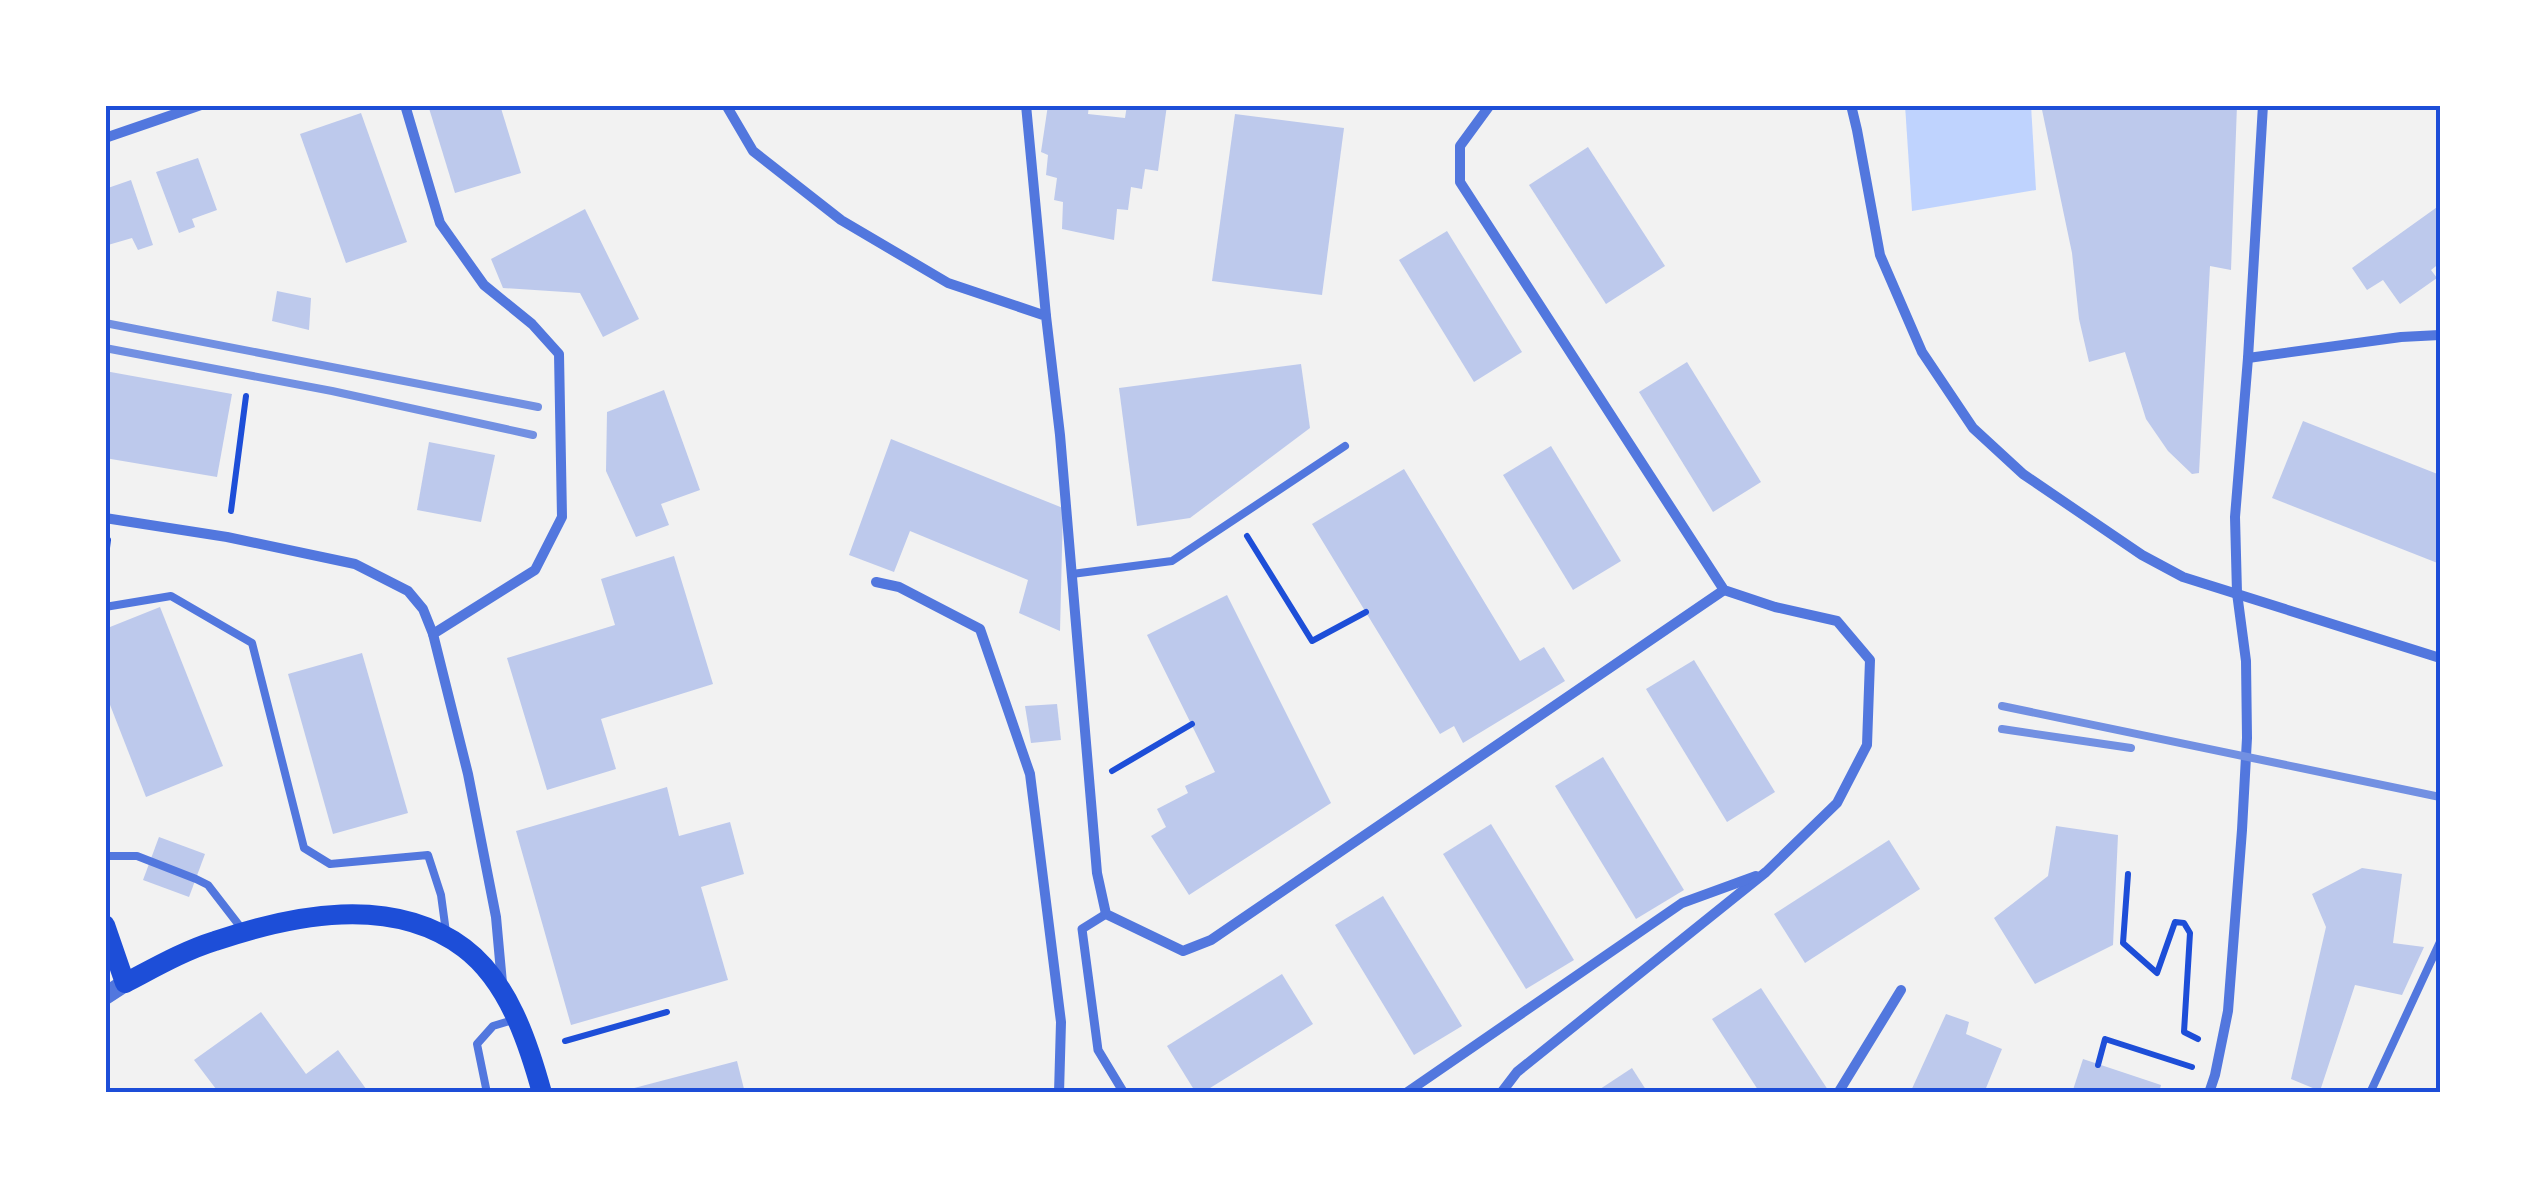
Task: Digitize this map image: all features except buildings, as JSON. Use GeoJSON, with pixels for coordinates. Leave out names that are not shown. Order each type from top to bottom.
{"type":"FeatureCollection","features":[{"type":"Feature","properties":{"kind":"main road"},"geometry":{"type":"LineString","coordinates":[[105,926],[125,983],[213,941],[314,915],[350,914],[419,924],[465,949],[503,994],[517,1018],[542,1093]]}},
{"type":"Feature","properties":{"kind":"street"},"geometry":{"type":"LineString","coordinates":[[105,138],[202,105]]}},
{"type":"Feature","properties":{"kind":"street"},"geometry":{"type":"LineString","coordinates":[[405,105],[440,223],[484,286],[532,324],[559,354],[562,517],[534,570],[433,634]]}},
{"type":"Feature","properties":{"kind":"street"},"geometry":{"type":"LineString","coordinates":[[726,105],[753,151],[841,220],[948,283],[1046,316]]}},
{"type":"Feature","properties":{"kind":"street"},"geometry":{"type":"LineString","coordinates":[[1026,105],[1060,435],[1097,874],[1106,914]]}},
{"type":"Feature","properties":{"kind":"street"},"geometry":{"type":"LineString","coordinates":[[1490,105],[1460,146],[1460,182],[1724,590],[1776,608],[1838,621],[1870,660],[1867,745],[1838,803],[1766,872],[1517,1072],[1501,1093]]}},
{"type":"Feature","properties":{"kind":"street"},"geometry":{"type":"LineString","coordinates":[[1851,105],[1880,255],[1922,352],[1973,428],[2023,474],[2142,555],[2182,577],[2440,658]]}},
{"type":"Feature","properties":{"kind":"street"},"geometry":{"type":"LineString","coordinates":[[2208,1093],[2228,1011],[2242,830],[2246,661],[2237,593],[2235,517],[2264,105]]}},
{"type":"Feature","properties":{"kind":"street"},"geometry":{"type":"LineString","coordinates":[[2248,358],[2440,335]]}},
{"type":"Feature","properties":{"kind":"street"},"geometry":{"type":"LineString","coordinates":[[105,518],[227,537],[355,564],[408,591],[423,609],[433,634],[468,774],[496,917],[503,994]]}},
{"type":"Feature","properties":{"kind":"street"},"geometry":{"type":"LineString","coordinates":[[876,582],[899,588],[980,629],[1030,774],[1061,1022],[1059,1093]]}},
{"type":"Feature","properties":{"kind":"street"},"geometry":{"type":"LineString","coordinates":[[1106,914],[1182,952],[1212,940],[1724,590]]}},
{"type":"Feature","properties":{"kind":"street"},"geometry":{"type":"LineString","coordinates":[[1406,1093],[1682,903],[1766,872]]}},
{"type":"Feature","properties":{"kind":"street"},"geometry":{"type":"LineString","coordinates":[[1106,914],[1082,928],[1098,1050],[1124,1093]]}},
{"type":"Feature","properties":{"kind":"street"},"geometry":{"type":"LineString","coordinates":[[105,996],[125,983]]}},
{"type":"Feature","properties":{"kind":"street"},"geometry":{"type":"LineString","coordinates":[[1838,1093],[1901,990]]}},
{"type":"Feature","properties":{"kind":"lane"},"geometry":{"type":"LineString","coordinates":[[1072,574],[1172,562],[1345,446]]}},
{"type":"Feature","properties":{"kind":"lane"},"geometry":{"type":"LineString","coordinates":[[105,608],[171,596],[252,643],[304,848],[330,864],[428,855],[441,895],[446,937]]}},
{"type":"Feature","properties":{"kind":"lane"},"geometry":{"type":"LineString","coordinates":[[105,856],[137,856],[208,885],[245,932]]}},
{"type":"Feature","properties":{"kind":"lane"},"geometry":{"type":"LineString","coordinates":[[2370,1093],[2440,942]]}},
{"type":"Feature","properties":{"kind":"lane"},"geometry":{"type":"LineString","coordinates":[[487,1093],[477,1044],[493,1026],[517,1018]]}},
{"type":"Feature","properties":{"kind":"path"},"geometry":{"type":"LineString","coordinates":[[227,537],[246,396]]}},
{"type":"Feature","properties":{"kind":"path"},"geometry":{"type":"LineString","coordinates":[[1236,519],[1312,641],[1366,612]]}},
{"type":"Feature","properties":{"kind":"path"},"geometry":{"type":"LineString","coordinates":[[1090,784],[1192,724]]}},
{"type":"Feature","properties":{"kind":"path"},"geometry":{"type":"LineString","coordinates":[[2128,874],[2123,944],[2157,972],[2175,922],[2184,922],[2190,933],[2184,1032],[2220,1050]]}},
{"type":"Feature","properties":{"kind":"path"},"geometry":{"type":"LineString","coordinates":[[565,1041],[667,1012]]}},
{"type":"Feature","properties":{"kind":"path"},"geometry":{"type":"LineString","coordinates":[[2098,1065],[2105,1038],[2215,1075]]}},
{"type":"Feature","properties":{"kind":"water"},"geometry":{"type":"Polygon","coordinates":[[[1905,105],[2031,105],[2036,190],[1912,211],[1905,105]]]}},
{"type":"Feature","properties":{"kind":"railway"},"geometry":{"type":"LineString","coordinates":[[105,323],[538,407]]}},
{"type":"Feature","properties":{"kind":"railway"},"geometry":{"type":"LineString","coordinates":[[105,348],[332,391],[533,435]]}},
{"type":"Feature","properties":{"kind":"railway"},"geometry":{"type":"LineString","coordinates":[[2002,706],[2440,797]]}},
{"type":"Feature","properties":{"kind":"railway"},"geometry":{"type":"LineString","coordinates":[[2002,729],[2131,748]]}}]}
